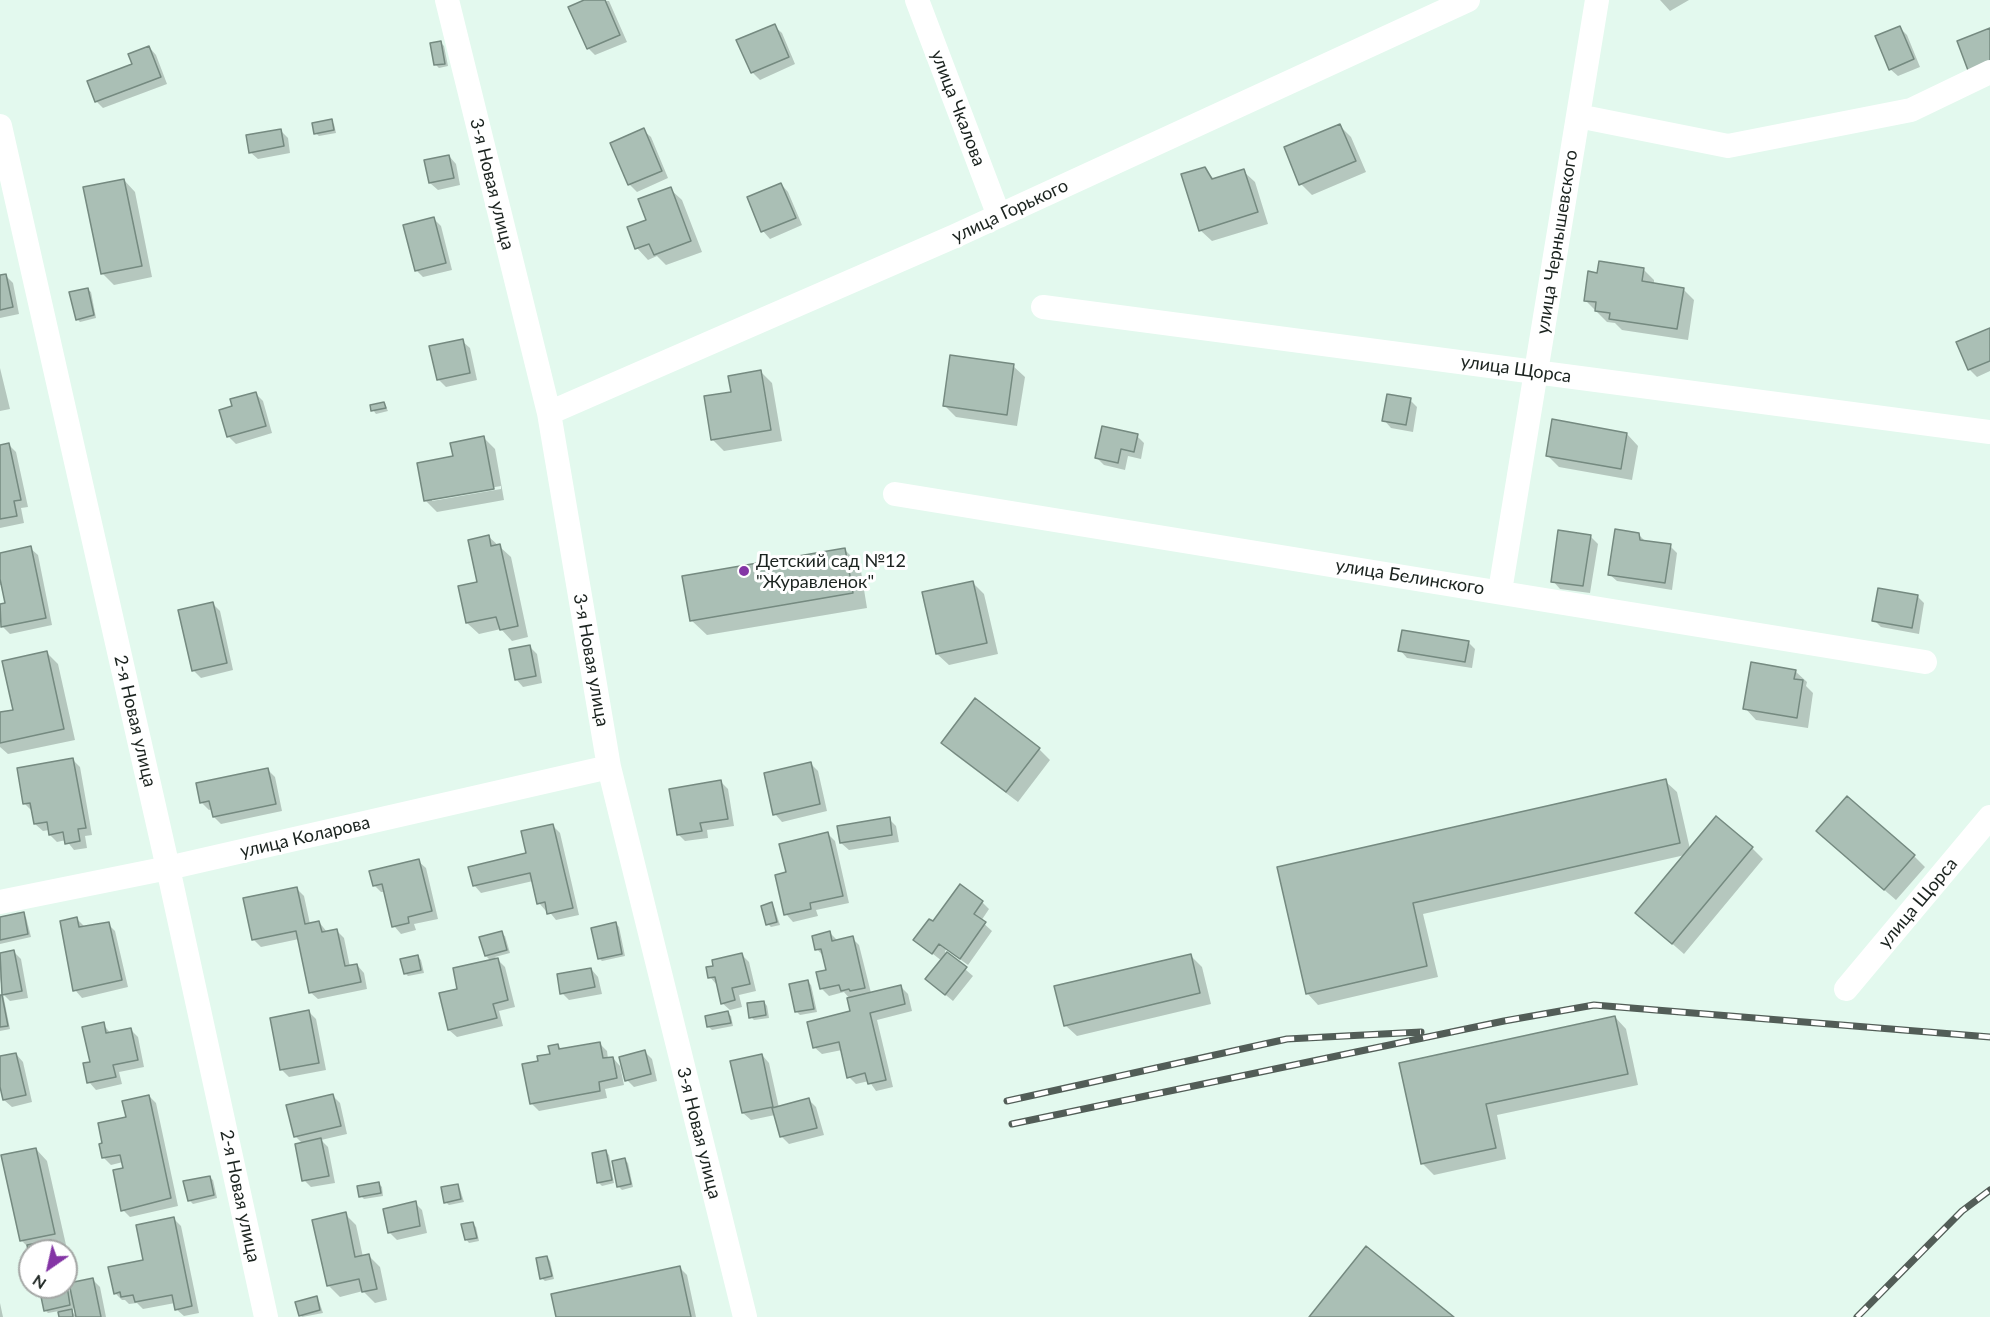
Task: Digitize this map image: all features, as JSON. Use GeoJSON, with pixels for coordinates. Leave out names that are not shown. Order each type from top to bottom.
{"type":"FeatureCollection","features":[{"type":"Feature","properties":{"kind":"street","name":"3-я Новая улица"},"geometry":{"type":"LineString","coordinates":[[447,0],[549,413],[609,766],[745,1317]]}},
{"type":"Feature","properties":{"kind":"street","name":"улица Чкалова"},"geometry":{"type":"LineString","coordinates":[[916,0],[999,216]]}},
{"type":"Feature","properties":{"kind":"street","name":"улица Горького"},"geometry":{"type":"LineString","coordinates":[[549,413],[999,216],[1468,0]]}},
{"type":"Feature","properties":{"kind":"street","name":"улица Чернышевского"},"geometry":{"type":"LineString","coordinates":[[1500,591],[1597,0]]}},
{"type":"Feature","properties":{"kind":"street"},"geometry":{"type":"LineString","coordinates":[[1578,116],[1728,146],[1911,110],[1990,72]]}},
{"type":"Feature","properties":{"kind":"street","name":"2-я Новая улица"},"geometry":{"type":"LineString","coordinates":[[0,126],[168,868],[266,1317]]}},
{"type":"Feature","properties":{"kind":"street","name":"улица Щорса"},"geometry":{"type":"LineString","coordinates":[[1043,307],[1990,432]]}},
{"type":"Feature","properties":{"kind":"street","name":"улица Белинского"},"geometry":{"type":"LineString","coordinates":[[895,494],[1924,662]]}},
{"type":"Feature","properties":{"kind":"street","name":"улица Коларова"},"geometry":{"type":"LineString","coordinates":[[0,902],[168,868],[609,766]]}},
{"type":"Feature","properties":{"kind":"street","name":"улица Щорса"},"geometry":{"type":"LineString","coordinates":[[1846,989],[1990,817]]}},
{"type":"Feature","properties":{"kind":"building"},"geometry":{"type":"Polygon","coordinates":[[[584,0],[605,0],[620,35],[587,49],[568,7],[584,0]]]}},
{"type":"Feature","properties":{"kind":"building"},"geometry":{"type":"Polygon","coordinates":[[[775,24],[789,57],[751,73],[736,40],[775,24]]]}},
{"type":"Feature","properties":{"kind":"building"},"geometry":{"type":"Polygon","coordinates":[[[1900,26],[1914,59],[1889,70],[1875,36],[1900,26]]]}},
{"type":"Feature","properties":{"kind":"building"},"geometry":{"type":"Polygon","coordinates":[[[1990,28],[1990,74],[1972,81],[1957,41],[1990,28]]]}},
{"type":"Feature","properties":{"kind":"building"},"geometry":{"type":"Polygon","coordinates":[[[441,41],[445,64],[434,65],[430,43],[441,41]]]}},
{"type":"Feature","properties":{"kind":"building"},"geometry":{"type":"Polygon","coordinates":[[[149,46],[161,77],[95,102],[87,81],[132,64],[128,54],[149,46]]]}},
{"type":"Feature","properties":{"kind":"building"},"geometry":{"type":"Polygon","coordinates":[[[332,119],[334,130],[314,134],[312,123],[332,119]]]}},
{"type":"Feature","properties":{"kind":"building"},"geometry":{"type":"Polygon","coordinates":[[[1340,124],[1356,161],[1299,185],[1284,147],[1340,124]]]}},
{"type":"Feature","properties":{"kind":"building"},"geometry":{"type":"Polygon","coordinates":[[[644,128],[662,171],[628,185],[610,143],[644,128]]]}},
{"type":"Feature","properties":{"kind":"building"},"geometry":{"type":"Polygon","coordinates":[[[281,129],[284,146],[249,153],[246,135],[281,129]]]}},
{"type":"Feature","properties":{"kind":"building"},"geometry":{"type":"Polygon","coordinates":[[[449,155],[454,178],[429,183],[424,160],[449,155]]]}},
{"type":"Feature","properties":{"kind":"building"},"geometry":{"type":"Polygon","coordinates":[[[1205,167],[1212,179],[1244,169],[1258,212],[1199,231],[1181,174],[1205,167]]]}},
{"type":"Feature","properties":{"kind":"building"},"geometry":{"type":"Polygon","coordinates":[[[124,179],[142,266],[101,274],[83,187],[124,179]]]}},
{"type":"Feature","properties":{"kind":"building"},"geometry":{"type":"Polygon","coordinates":[[[781,183],[796,218],[761,232],[747,197],[781,183]]]}},
{"type":"Feature","properties":{"kind":"building"},"geometry":{"type":"Polygon","coordinates":[[[671,187],[691,241],[654,255],[649,244],[635,249],[627,227],[646,220],[638,199],[671,187]]]}},
{"type":"Feature","properties":{"kind":"building"},"geometry":{"type":"Polygon","coordinates":[[[434,217],[446,263],[415,271],[403,225],[434,217]]]}},
{"type":"Feature","properties":{"kind":"building"},"geometry":{"type":"Polygon","coordinates":[[[1599,261],[1644,268],[1642,281],[1684,288],[1677,329],[1609,319],[1610,313],[1595,311],[1596,302],[1584,301],[1588,271],[1597,273],[1599,261]]]}},
{"type":"Feature","properties":{"kind":"building"},"geometry":{"type":"Polygon","coordinates":[[[6,274],[13,307],[0,310],[0,275],[6,274]]]}},
{"type":"Feature","properties":{"kind":"building"},"geometry":{"type":"Polygon","coordinates":[[[88,288],[94,315],[76,320],[69,292],[88,288]]]}},
{"type":"Feature","properties":{"kind":"building"},"geometry":{"type":"Polygon","coordinates":[[[1990,328],[1990,361],[1968,370],[1956,342],[1990,328]]]}},
{"type":"Feature","properties":{"kind":"building"},"geometry":{"type":"Polygon","coordinates":[[[463,339],[470,373],[437,380],[429,346],[463,339]]]}},
{"type":"Feature","properties":{"kind":"building"},"geometry":{"type":"Polygon","coordinates":[[[950,355],[1014,364],[1007,415],[943,406],[950,355]]]}},
{"type":"Feature","properties":{"kind":"building"},"geometry":{"type":"Polygon","coordinates":[[[761,370],[771,430],[711,440],[704,396],[731,392],[728,376],[761,370]]]}},
{"type":"Feature","properties":{"kind":"building"},"geometry":{"type":"Polygon","coordinates":[[[256,392],[266,426],[227,437],[219,410],[232,406],[230,399],[256,392]]]}},
{"type":"Feature","properties":{"kind":"building"},"geometry":{"type":"Polygon","coordinates":[[[1387,394],[1411,398],[1406,425],[1382,421],[1387,394]]]}},
{"type":"Feature","properties":{"kind":"building"},"geometry":{"type":"Polygon","coordinates":[[[384,402],[386,408],[371,411],[370,405],[384,402]]]}},
{"type":"Feature","properties":{"kind":"building"},"geometry":{"type":"Polygon","coordinates":[[[1552,419],[1627,433],[1621,469],[1546,456],[1552,419]]]}},
{"type":"Feature","properties":{"kind":"building"},"geometry":{"type":"Polygon","coordinates":[[[1102,426],[1138,434],[1134,452],[1121,449],[1118,463],[1095,458],[1102,426]]]}},
{"type":"Feature","properties":{"kind":"building"},"geometry":{"type":"Polygon","coordinates":[[[484,436],[494,489],[424,501],[417,463],[453,456],[450,443],[484,436]]]}},
{"type":"Feature","properties":{"kind":"building"},"geometry":{"type":"Polygon","coordinates":[[[9,443],[21,500],[14,501],[17,516],[0,519],[0,445],[9,443]]]}},
{"type":"Feature","properties":{"kind":"building"},"geometry":{"type":"Polygon","coordinates":[[[1615,529],[1639,533],[1640,540],[1671,544],[1665,583],[1608,575],[1615,529]]]}},
{"type":"Feature","properties":{"kind":"building"},"geometry":{"type":"Polygon","coordinates":[[[1558,530],[1591,535],[1583,586],[1551,582],[1558,530]]]}},
{"type":"Feature","properties":{"kind":"building"},"geometry":{"type":"Polygon","coordinates":[[[489,535],[491,546],[500,544],[518,626],[500,630],[496,617],[466,623],[458,586],[477,582],[468,540],[489,535]]]}},
{"type":"Feature","properties":{"kind":"building"},"geometry":{"type":"Polygon","coordinates":[[[31,546],[46,618],[1,627],[0,604],[5,603],[0,579],[0,553],[31,546]]]}},
{"type":"Feature","properties":{"kind":"building"},"geometry":{"type":"Polygon","coordinates":[[[845,548],[853,593],[690,621],[682,576],[845,548]]]}},
{"type":"Feature","properties":{"kind":"building"},"geometry":{"type":"Polygon","coordinates":[[[973,581],[987,643],[936,654],[922,592],[973,581]]]}},
{"type":"Feature","properties":{"kind":"building"},"geometry":{"type":"Polygon","coordinates":[[[1878,588],[1918,595],[1912,628],[1872,621],[1878,588]]]}},
{"type":"Feature","properties":{"kind":"building"},"geometry":{"type":"Polygon","coordinates":[[[213,602],[227,663],[192,671],[178,610],[213,602]]]}},
{"type":"Feature","properties":{"kind":"building"},"geometry":{"type":"Polygon","coordinates":[[[1402,630],[1469,641],[1465,662],[1398,651],[1402,630]]]}},
{"type":"Feature","properties":{"kind":"building"},"geometry":{"type":"Polygon","coordinates":[[[530,645],[536,676],[515,680],[509,649],[530,645]]]}},
{"type":"Feature","properties":{"kind":"building"},"geometry":{"type":"Polygon","coordinates":[[[47,651],[64,729],[0,743],[0,712],[13,710],[2,661],[47,651]]]}},
{"type":"Feature","properties":{"kind":"building"},"geometry":{"type":"Polygon","coordinates":[[[1751,662],[1796,670],[1794,679],[1803,680],[1797,718],[1743,709],[1751,662]]]}},
{"type":"Feature","properties":{"kind":"building"},"geometry":{"type":"Polygon","coordinates":[[[975,698],[1040,748],[1006,792],[941,743],[975,698]]]}},
{"type":"Feature","properties":{"kind":"building"},"geometry":{"type":"Polygon","coordinates":[[[73,758],[86,828],[78,829],[80,841],[65,844],[63,832],[49,835],[47,822],[34,824],[30,803],[23,804],[17,768],[73,758]]]}},
{"type":"Feature","properties":{"kind":"building"},"geometry":{"type":"Polygon","coordinates":[[[811,762],[820,804],[773,815],[764,773],[811,762]]]}},
{"type":"Feature","properties":{"kind":"building"},"geometry":{"type":"Polygon","coordinates":[[[268,768],[276,804],[213,817],[209,801],[200,803],[196,783],[268,768]]]}},
{"type":"Feature","properties":{"kind":"building"},"geometry":{"type":"Polygon","coordinates":[[[1666,779],[1680,843],[1413,903],[1427,966],[1306,994],[1277,867],[1666,779]]]}},
{"type":"Feature","properties":{"kind":"building"},"geometry":{"type":"Polygon","coordinates":[[[721,780],[728,819],[700,823],[702,831],[677,835],[669,789],[721,780]]]}},
{"type":"Feature","properties":{"kind":"building"},"geometry":{"type":"Polygon","coordinates":[[[1847,796],[1915,855],[1884,890],[1816,831],[1847,796]]]}},
{"type":"Feature","properties":{"kind":"building"},"geometry":{"type":"Polygon","coordinates":[[[1716,816],[1753,847],[1672,944],[1635,913],[1716,816]]]}},
{"type":"Feature","properties":{"kind":"building"},"geometry":{"type":"Polygon","coordinates":[[[890,817],[892,835],[840,843],[837,826],[890,817]]]}},
{"type":"Feature","properties":{"kind":"building"},"geometry":{"type":"Polygon","coordinates":[[[553,824],[573,908],[547,914],[545,902],[537,904],[530,873],[473,886],[468,867],[526,853],[521,831],[553,824]]]}},
{"type":"Feature","properties":{"kind":"building"},"geometry":{"type":"Polygon","coordinates":[[[828,832],[843,896],[810,903],[811,909],[784,915],[775,875],[786,872],[779,844],[828,832]]]}},
{"type":"Feature","properties":{"kind":"building"},"geometry":{"type":"Polygon","coordinates":[[[419,859],[432,911],[408,917],[409,923],[392,927],[382,884],[373,886],[369,871],[419,859]]]}},
{"type":"Feature","properties":{"kind":"building"},"geometry":{"type":"Polygon","coordinates":[[[960,884],[983,901],[974,914],[986,922],[960,959],[939,944],[932,954],[913,940],[929,919],[933,921],[960,884]]]}},
{"type":"Feature","properties":{"kind":"building"},"geometry":{"type":"Polygon","coordinates":[[[297,887],[305,924],[319,921],[322,932],[337,929],[345,966],[357,964],[361,982],[309,993],[296,931],[252,940],[243,898],[297,887]]]}},
{"type":"Feature","properties":{"kind":"building"},"geometry":{"type":"Polygon","coordinates":[[[772,902],[777,922],[766,925],[761,906],[772,902]]]}},
{"type":"Feature","properties":{"kind":"building"},"geometry":{"type":"Polygon","coordinates":[[[24,912],[28,934],[0,940],[0,917],[24,912]]]}},
{"type":"Feature","properties":{"kind":"building"},"geometry":{"type":"Polygon","coordinates":[[[77,917],[79,927],[109,922],[122,980],[73,991],[60,921],[77,917]]]}},
{"type":"Feature","properties":{"kind":"building"},"geometry":{"type":"Polygon","coordinates":[[[616,922],[622,954],[598,959],[591,928],[616,922]]]}},
{"type":"Feature","properties":{"kind":"building"},"geometry":{"type":"Polygon","coordinates":[[[502,931],[507,950],[485,956],[479,937],[502,931]]]}},
{"type":"Feature","properties":{"kind":"building"},"geometry":{"type":"Polygon","coordinates":[[[830,931],[832,941],[853,936],[865,988],[841,991],[839,985],[820,989],[816,972],[826,970],[821,949],[815,950],[812,936],[830,931]]]}},
{"type":"Feature","properties":{"kind":"building"},"geometry":{"type":"Polygon","coordinates":[[[14,950],[22,991],[2,995],[0,953],[14,950]]]}},
{"type":"Feature","properties":{"kind":"building"},"geometry":{"type":"Polygon","coordinates":[[[947,952],[967,967],[945,995],[925,979],[947,952]]]}},
{"type":"Feature","properties":{"kind":"building"},"geometry":{"type":"Polygon","coordinates":[[[742,953],[750,984],[732,988],[735,1000],[721,1004],[715,977],[708,978],[706,967],[713,966],[712,960],[742,953]]]}},
{"type":"Feature","properties":{"kind":"building"},"geometry":{"type":"Polygon","coordinates":[[[1191,954],[1200,993],[1064,1026],[1054,986],[1191,954]]]}},
{"type":"Feature","properties":{"kind":"building"},"geometry":{"type":"Polygon","coordinates":[[[418,955],[421,970],[404,974],[400,959],[418,955]]]}},
{"type":"Feature","properties":{"kind":"building"},"geometry":{"type":"Polygon","coordinates":[[[498,958],[508,1000],[493,1004],[497,1018],[448,1030],[439,993],[457,989],[453,968],[498,958]]]}},
{"type":"Feature","properties":{"kind":"building"},"geometry":{"type":"Polygon","coordinates":[[[591,968],[595,987],[560,994],[557,974],[591,968]]]}},
{"type":"Feature","properties":{"kind":"building"},"geometry":{"type":"Polygon","coordinates":[[[808,980],[814,1009],[795,1012],[789,984],[808,980]]]}},
{"type":"Feature","properties":{"kind":"building"},"geometry":{"type":"Polygon","coordinates":[[[901,985],[905,1004],[870,1013],[886,1080],[868,1084],[865,1073],[847,1078],[839,1042],[813,1048],[807,1022],[850,1011],[847,998],[901,985]]]}},
{"type":"Feature","properties":{"kind":"building"},"geometry":{"type":"Polygon","coordinates":[[[0,995],[2,995],[8,1026],[0,1027],[0,995]]]}},
{"type":"Feature","properties":{"kind":"building"},"geometry":{"type":"Polygon","coordinates":[[[764,1001],[766,1015],[749,1018],[747,1003],[764,1001]]]}},
{"type":"Feature","properties":{"kind":"building"},"geometry":{"type":"Polygon","coordinates":[[[309,1010],[319,1063],[280,1070],[270,1018],[309,1010]]]}},
{"type":"Feature","properties":{"kind":"building"},"geometry":{"type":"Polygon","coordinates":[[[728,1011],[731,1023],[707,1027],[705,1016],[728,1011]]]}},
{"type":"Feature","properties":{"kind":"building"},"geometry":{"type":"Polygon","coordinates":[[[1615,1016],[1628,1074],[1486,1104],[1496,1148],[1421,1164],[1399,1063],[1615,1016]]]}},
{"type":"Feature","properties":{"kind":"building"},"geometry":{"type":"Polygon","coordinates":[[[104,1022],[106,1033],[131,1028],[138,1060],[113,1065],[116,1077],[87,1083],[83,1063],[90,1062],[82,1027],[104,1022]]]}},
{"type":"Feature","properties":{"kind":"building"},"geometry":{"type":"Polygon","coordinates":[[[600,1042],[603,1058],[613,1057],[617,1078],[599,1082],[600,1091],[530,1104],[522,1064],[538,1061],[537,1056],[550,1054],[548,1046],[558,1044],[559,1049],[600,1042]]]}},
{"type":"Feature","properties":{"kind":"building"},"geometry":{"type":"Polygon","coordinates":[[[645,1050],[651,1074],[625,1081],[619,1057],[645,1050]]]}},
{"type":"Feature","properties":{"kind":"building"},"geometry":{"type":"Polygon","coordinates":[[[16,1053],[26,1095],[3,1100],[0,1087],[0,1056],[16,1053]]]}},
{"type":"Feature","properties":{"kind":"building"},"geometry":{"type":"Polygon","coordinates":[[[762,1054],[773,1107],[742,1113],[730,1061],[762,1054]]]}},
{"type":"Feature","properties":{"kind":"building"},"geometry":{"type":"Polygon","coordinates":[[[333,1094],[341,1126],[294,1137],[286,1105],[333,1094]]]}},
{"type":"Feature","properties":{"kind":"building"},"geometry":{"type":"Polygon","coordinates":[[[149,1095],[171,1198],[121,1211],[113,1170],[123,1168],[120,1155],[102,1158],[98,1123],[126,1117],[122,1101],[149,1095]]]}},
{"type":"Feature","properties":{"kind":"building"},"geometry":{"type":"Polygon","coordinates":[[[809,1098],[817,1128],[780,1137],[772,1108],[809,1098]]]}},
{"type":"Feature","properties":{"kind":"building"},"geometry":{"type":"Polygon","coordinates":[[[321,1138],[329,1176],[302,1181],[295,1144],[321,1138]]]}},
{"type":"Feature","properties":{"kind":"building"},"geometry":{"type":"Polygon","coordinates":[[[36,1148],[55,1234],[20,1239],[1,1155],[36,1148]]]}},
{"type":"Feature","properties":{"kind":"building"},"geometry":{"type":"Polygon","coordinates":[[[606,1150],[612,1180],[597,1183],[592,1153],[606,1150]]]}},
{"type":"Feature","properties":{"kind":"building"},"geometry":{"type":"Polygon","coordinates":[[[625,1158],[631,1184],[617,1187],[612,1161],[625,1158]]]}},
{"type":"Feature","properties":{"kind":"building"},"geometry":{"type":"Polygon","coordinates":[[[210,1176],[214,1195],[188,1201],[183,1181],[210,1176]]]}},
{"type":"Feature","properties":{"kind":"building"},"geometry":{"type":"Polygon","coordinates":[[[379,1182],[381,1193],[359,1197],[357,1186],[379,1182]]]}},
{"type":"Feature","properties":{"kind":"building"},"geometry":{"type":"Polygon","coordinates":[[[458,1184],[461,1199],[444,1203],[441,1187],[458,1184]]]}},
{"type":"Feature","properties":{"kind":"building"},"geometry":{"type":"Polygon","coordinates":[[[416,1201],[420,1226],[388,1233],[383,1209],[416,1201]]]}},
{"type":"Feature","properties":{"kind":"building"},"geometry":{"type":"Polygon","coordinates":[[[346,1212],[355,1257],[369,1254],[377,1289],[362,1292],[359,1279],[327,1286],[312,1220],[346,1212]]]}},
{"type":"Feature","properties":{"kind":"building"},"geometry":{"type":"Polygon","coordinates":[[[174,1217],[192,1306],[175,1310],[172,1295],[135,1302],[133,1295],[121,1297],[120,1292],[114,1294],[108,1267],[143,1260],[136,1225],[174,1217]]]}},
{"type":"Feature","properties":{"kind":"building"},"geometry":{"type":"Polygon","coordinates":[[[473,1222],[477,1238],[465,1240],[461,1224],[473,1222]]]}},
{"type":"Feature","properties":{"kind":"building"},"geometry":{"type":"Polygon","coordinates":[[[1366,1246],[1454,1317],[1309,1317],[1366,1246]]]}},
{"type":"Feature","properties":{"kind":"building"},"geometry":{"type":"Polygon","coordinates":[[[547,1256],[552,1276],[540,1279],[536,1258],[547,1256]]]}},
{"type":"Feature","properties":{"kind":"building"},"geometry":{"type":"Polygon","coordinates":[[[680,1266],[691,1317],[556,1317],[551,1294],[680,1266]]]}},
{"type":"Feature","properties":{"kind":"building"},"geometry":{"type":"Polygon","coordinates":[[[93,1278],[101,1317],[76,1317],[72,1299],[78,1299],[78,1281],[93,1278]]]}},
{"type":"Feature","properties":{"kind":"building"},"geometry":{"type":"Polygon","coordinates":[[[317,1296],[320,1310],[299,1316],[295,1302],[317,1296]]]}},
{"type":"Feature","properties":{"kind":"building"},"geometry":{"type":"Polygon","coordinates":[[[41,1299],[69,1299],[70,1305],[44,1311],[41,1299]]]}},
{"type":"Feature","properties":{"kind":"building"},"geometry":{"type":"Polygon","coordinates":[[[72,1309],[73,1317],[59,1317],[58,1312],[72,1309]]]}},
{"type":"Feature","properties":{"kind":"railway"},"geometry":{"type":"LineString","coordinates":[[1012,1124],[1504,1021],[1594,1005],[1990,1037]]}},
{"type":"Feature","properties":{"kind":"railway"},"geometry":{"type":"LineString","coordinates":[[1007,1101],[1287,1039],[1421,1032]]}},
{"type":"Feature","properties":{"kind":"railway"},"geometry":{"type":"LineString","coordinates":[[1857,1317],[1962,1211],[1990,1190]]}},
{"type":"Feature","properties":{"kind":"place","name":"Детский сад №12 \"Журавленок\""},"geometry":{"type":"Point","coordinates":[744,571]}}]}
